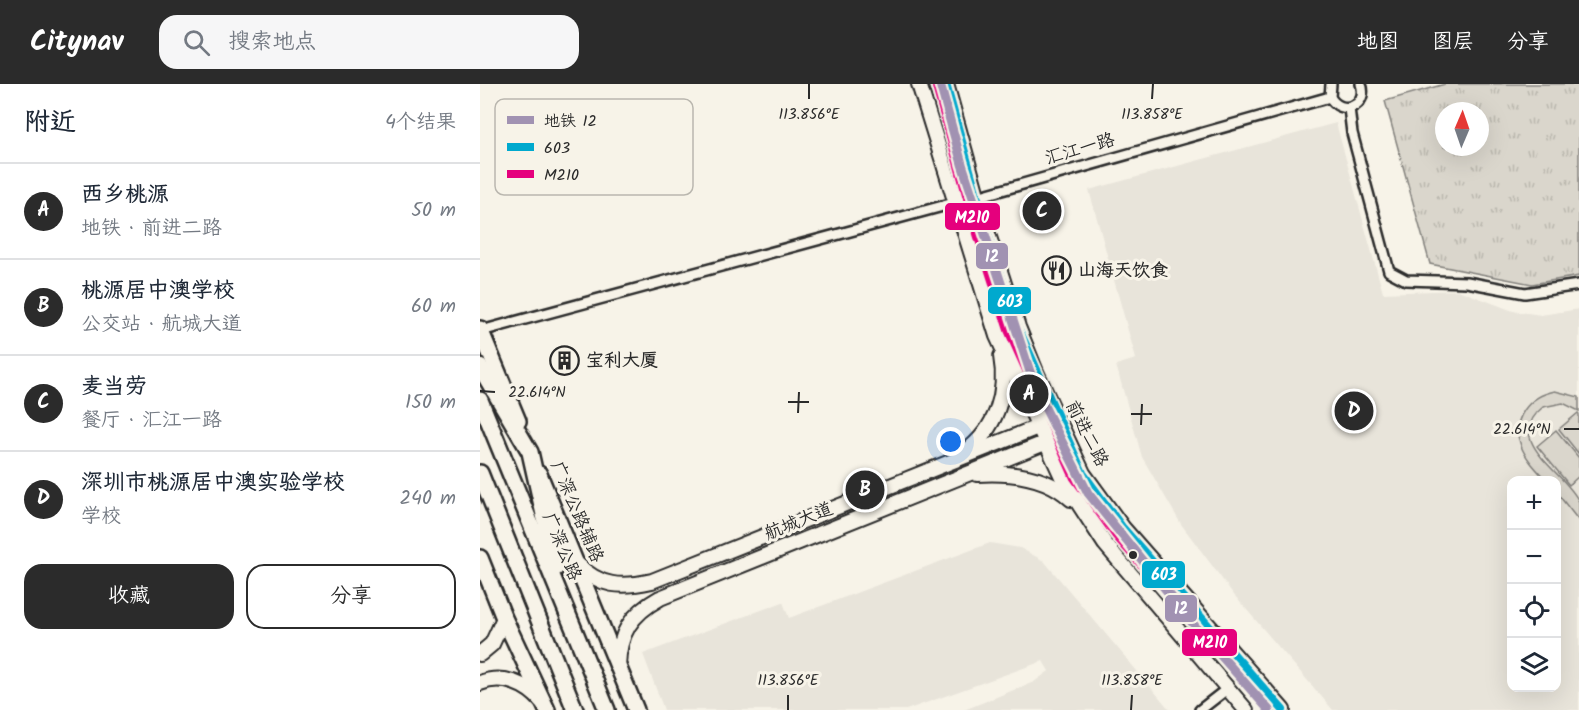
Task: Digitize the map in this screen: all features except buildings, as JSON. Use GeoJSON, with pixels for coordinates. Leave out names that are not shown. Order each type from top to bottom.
{"type":"FeatureCollection","features":[{"type":"Feature","properties":{"kind":"main road"},"geometry":{"type":"LineString","coordinates":[[919,84],[997,336],[1045,443],[1079,508]]}},
{"type":"Feature","properties":{"kind":"main road","name":"前进二路"},"geometry":{"type":"LineString","coordinates":[[946,84],[977,197],[1018,327],[1083,473],[1123,528],[1283,710]]}},
{"type":"Feature","properties":{"kind":"main road","name":"广深公路辅路"},"geometry":{"type":"LineString","coordinates":[[480,330],[636,710]]}},
{"type":"Feature","properties":{"kind":"main road"},"geometry":{"type":"LineString","coordinates":[[953,461],[973,446],[995,417],[1003,383],[997,336]]}},
{"type":"Feature","properties":{"kind":"main road"},"geometry":{"type":"LineString","coordinates":[[480,367],[530,452],[566,609]]}},
{"type":"Feature","properties":{"kind":"main road","name":"广深公路"},"geometry":{"type":"LineString","coordinates":[[480,400],[607,710]]}},
{"type":"Feature","properties":{"kind":"main road","name":"航城大道"},"geometry":{"type":"LineString","coordinates":[[577,564],[590,577],[610,585],[633,585],[652,581],[1058,419]]}},
{"type":"Feature","properties":{"kind":"main road","name":"航城大道"},"geometry":{"type":"LineString","coordinates":[[618,666],[619,647],[624,631],[644,607],[660,598],[1065,435]]}},
{"type":"Feature","properties":{"kind":"main road"},"geometry":{"type":"LineString","coordinates":[[480,473],[575,710]]}},
{"type":"Feature","properties":{"kind":"main road"},"geometry":{"type":"LineString","coordinates":[[960,477],[994,473],[1031,478],[1064,492],[1125,568],[1246,710]]}},
{"type":"Feature","properties":{"kind":"main road"},"geometry":{"type":"LineString","coordinates":[[480,558],[504,618],[546,708]]}},
{"type":"Feature","properties":{"kind":"main road"},"geometry":{"type":"LineString","coordinates":[[480,654],[492,644],[504,618]]}},
{"type":"Feature","properties":{"kind":"main road"},"geometry":{"type":"LineString","coordinates":[[480,683],[496,679],[520,684],[537,696],[546,708]]}},
{"type":"Feature","properties":{"kind":"street"},"geometry":{"type":"LineString","coordinates":[[1331,84],[1330,97],[1336,105],[1349,108],[1361,100],[1364,84]]}},
{"type":"Feature","properties":{"kind":"street","name":"汇江一路"},"geometry":{"type":"LineString","coordinates":[[977,197],[1330,97]]}},
{"type":"Feature","properties":{"kind":"street"},"geometry":{"type":"LineString","coordinates":[[1349,108],[1352,134],[1389,271],[1406,280],[1467,282],[1525,293],[1579,285]]}},
{"type":"Feature","properties":{"kind":"street"},"geometry":{"type":"LineString","coordinates":[[480,330],[954,203]]}},
{"type":"Feature","properties":{"kind":"street"},"geometry":{"type":"LineString","coordinates":[[1200,710],[1227,688]]}},
{"type":"Feature","properties":{"kind":"shaded area"},"geometry":{"type":"Polygon","coordinates":[[[1336,123],[1383,293],[1458,290],[1513,311],[1541,315],[1579,309],[1579,710],[1333,710],[1234,595],[1181,524],[1142,457],[1116,365],[1136,359],[1089,190],[1336,123]]]}},
{"type":"Feature","properties":{"kind":"shaded area"},"geometry":{"type":"Polygon","coordinates":[[[990,543],[1020,548],[1044,561],[1170,710],[964,710],[1034,682],[1049,671],[1043,661],[906,710],[664,710],[643,654],[783,602],[789,618],[990,543]]]}},
{"type":"Feature","properties":{"kind":"green space"},"geometry":{"type":"Polygon","coordinates":[[[1445,84],[1579,84],[1579,276],[1532,284],[1430,264],[1385,101],[1445,84]]]}},
{"type":"Feature","properties":{"kind":"green space"},"geometry":{"type":"Polygon","coordinates":[[[1555,391],[1579,397],[1579,411],[1563,403],[1543,407],[1532,420],[1529,432],[1533,444],[1559,476],[1543,476],[1523,451],[1518,436],[1520,418],[1524,410],[1530,403],[1555,391]]]}},
{"type":"Feature","properties":{"kind":"green space"},"geometry":{"type":"Polygon","coordinates":[[[1579,414],[1579,454],[1559,429],[1579,414]]]}},
{"type":"Feature","properties":{"kind":"green space"},"geometry":{"type":"Polygon","coordinates":[[[1556,430],[1579,458],[1579,476],[1569,485],[1537,446],[1556,430]]]}},
{"type":"Feature","properties":{"kind":"green space"},"geometry":{"type":"Polygon","coordinates":[[[1561,479],[1579,502],[1579,521],[1561,498],[1561,479]]]}},
{"type":"Feature","properties":{"kind":"metro line","name":"12"},"geometry":{"type":"LineString","coordinates":[[940,84],[962,164],[1036,390],[1088,493],[1199,631],[1269,710]]}},
{"type":"Feature","properties":{"kind":"transit line","name":"603"},"geometry":{"type":"LineString","coordinates":[[946,84],[987,231],[1018,327],[1083,473],[1123,528],[1283,710]]}},
{"type":"Feature","properties":{"kind":"transit line","name":"M210"},"geometry":{"type":"LineString","coordinates":[[936,87],[977,234],[1008,330],[1074,478],[1115,535],[1269,710]]}},
{"type":"Feature","properties":{"kind":"place","name":"麦当劳"},"geometry":{"type":"Point","coordinates":[1042,211]}},
{"type":"Feature","properties":{"kind":"place","name":"山海天饮食"},"geometry":{"type":"Point","coordinates":[1057,271]}},
{"type":"Feature","properties":{"kind":"place","name":"宝利大厦"},"geometry":{"type":"Point","coordinates":[565,361]}},
{"type":"Feature","properties":{"kind":"place","name":"西乡桃源"},"geometry":{"type":"Point","coordinates":[1029,394]}},
{"type":"Feature","properties":{"kind":"place","name":"深圳市桃源居中澳实验学校"},"geometry":{"type":"Point","coordinates":[1354,411]}},
{"type":"Feature","properties":{"kind":"place","name":"桃源居中澳学校"},"geometry":{"type":"Point","coordinates":[865,490]}}]}
